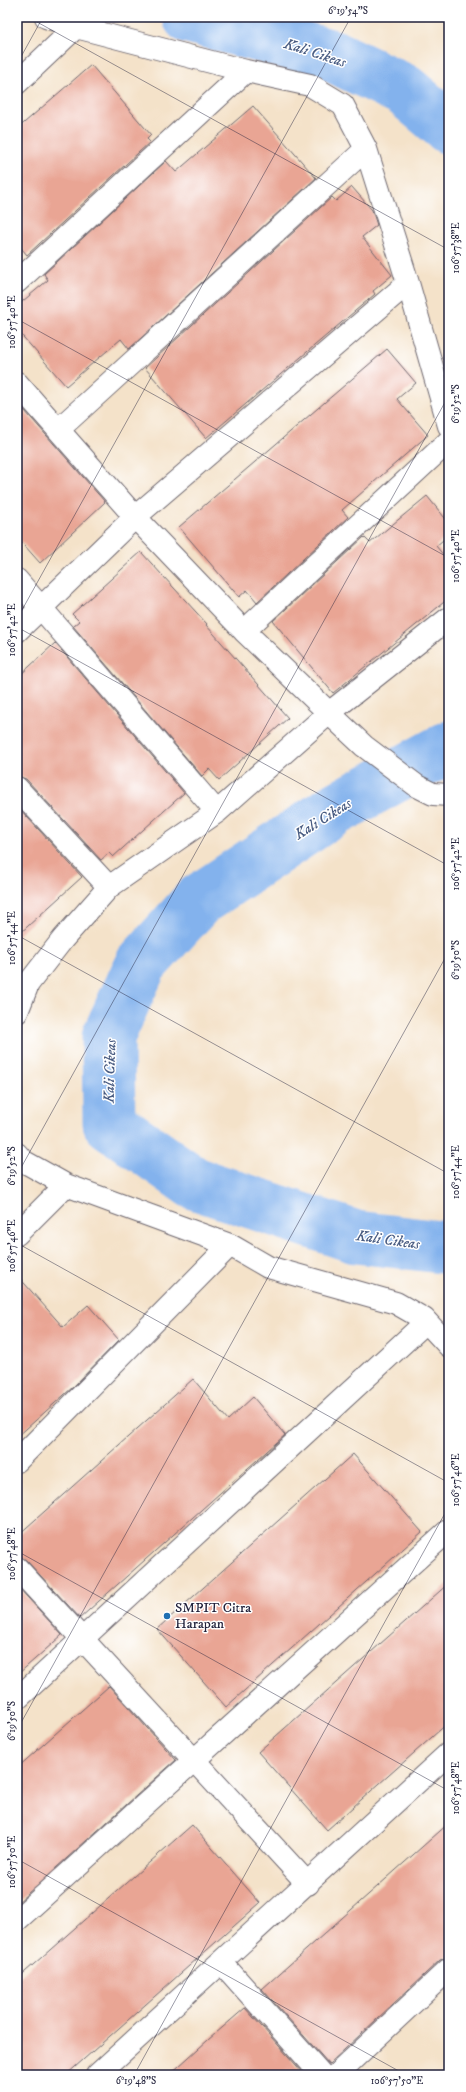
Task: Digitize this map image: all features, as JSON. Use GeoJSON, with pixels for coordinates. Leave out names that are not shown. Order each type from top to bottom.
{"type":"FeatureCollection","features":[{"type":"Feature","properties":{"kind":"street"},"geometry":{"type":"LineString","coordinates":[[46,17],[76,27],[246,71],[310,84],[343,105],[366,148],[408,283],[449,426]]}},
{"type":"Feature","properties":{"kind":"street"},"geometry":{"type":"LineString","coordinates":[[17,83],[76,27]]}},
{"type":"Feature","properties":{"kind":"street"},"geometry":{"type":"LineString","coordinates":[[17,282],[246,71]]}},
{"type":"Feature","properties":{"kind":"street"},"geometry":{"type":"LineString","coordinates":[[58,429],[366,148]]}},
{"type":"Feature","properties":{"kind":"street"},"geometry":{"type":"LineString","coordinates":[[17,631],[135,517],[408,283]]}},
{"type":"Feature","properties":{"kind":"street"},"geometry":{"type":"LineString","coordinates":[[17,383],[135,517],[244,631],[329,713],[364,746],[417,786],[433,794],[449,796]]}},
{"type":"Feature","properties":{"kind":"street"},"geometry":{"type":"LineString","coordinates":[[244,631],[449,441]]}},
{"type":"Feature","properties":{"kind":"street"},"geometry":{"type":"LineString","coordinates":[[17,580],[218,812]]}},
{"type":"Feature","properties":{"kind":"street"},"geometry":{"type":"LineString","coordinates":[[17,1012],[23,978],[63,939],[109,887],[218,812],[329,713],[449,618]]}},
{"type":"Feature","properties":{"kind":"street"},"geometry":{"type":"LineString","coordinates":[[17,788],[109,887]]}},
{"type":"Feature","properties":{"kind":"street"},"geometry":{"type":"LineString","coordinates":[[17,1154],[23,1161],[66,1185],[230,1244],[268,1267],[396,1303],[424,1319],[449,1346]]}},
{"type":"Feature","properties":{"kind":"street"},"geometry":{"type":"LineString","coordinates":[[17,1234],[66,1185]]}},
{"type":"Feature","properties":{"kind":"street"},"geometry":{"type":"LineString","coordinates":[[17,1461],[230,1244]]}},
{"type":"Feature","properties":{"kind":"street"},"geometry":{"type":"LineString","coordinates":[[17,1699],[82,1641],[426,1322]]}},
{"type":"Feature","properties":{"kind":"street"},"geometry":{"type":"LineString","coordinates":[[17,1920],[449,1530]]}},
{"type":"Feature","properties":{"kind":"street"},"geometry":{"type":"LineString","coordinates":[[17,1568],[82,1641],[308,1884]]}},
{"type":"Feature","properties":{"kind":"street"},"geometry":{"type":"LineString","coordinates":[[98,2075],[449,1754]]}},
{"type":"Feature","properties":{"kind":"street"},"geometry":{"type":"LineString","coordinates":[[222,1963],[322,2075]]}},
{"type":"Feature","properties":{"kind":"street"},"geometry":{"type":"LineString","coordinates":[[336,2075],[449,1969]]}},
{"type":"Feature","properties":{"kind":"building"},"geometry":{"type":"Polygon","coordinates":[[[91,65],[151,135],[147,139],[150,142],[27,255],[17,243],[17,129],[91,65]]]}},
{"type":"Feature","properties":{"kind":"building"},"geometry":{"type":"Polygon","coordinates":[[[253,106],[316,178],[129,349],[121,339],[66,386],[17,330],[17,306],[48,280],[44,274],[166,161],[176,172],[253,106]]]}},
{"type":"Feature","properties":{"kind":"building"},"geometry":{"type":"Polygon","coordinates":[[[352,187],[372,210],[377,225],[362,237],[392,275],[373,291],[375,294],[206,438],[145,368],[332,197],[336,201],[352,187]]]}},
{"type":"Feature","properties":{"kind":"building"},"geometry":{"type":"Polygon","coordinates":[[[387,349],[416,383],[397,399],[428,435],[342,510],[348,517],[257,602],[247,590],[239,597],[179,527],[387,349]]]}},
{"type":"Feature","properties":{"kind":"building"},"geometry":{"type":"Polygon","coordinates":[[[17,402],[105,502],[40,563],[17,537],[17,402]]]}},
{"type":"Feature","properties":{"kind":"building"},"geometry":{"type":"Polygon","coordinates":[[[427,496],[449,523],[449,535],[436,546],[449,562],[449,598],[333,693],[273,621],[364,537],[370,543],[427,496]]]}},
{"type":"Feature","properties":{"kind":"building"},"geometry":{"type":"Polygon","coordinates":[[[141,552],[207,624],[206,625],[288,718],[219,780],[209,769],[202,776],[73,626],[79,621],[72,614],[141,552]]]}},
{"type":"Feature","properties":{"kind":"building"},"geometry":{"type":"Polygon","coordinates":[[[55,643],[184,793],[113,857],[109,853],[101,860],[26,779],[17,776],[17,678],[55,643]]]}},
{"type":"Feature","properties":{"kind":"building"},"geometry":{"type":"Polygon","coordinates":[[[17,806],[82,877],[17,936],[17,806]]]}},
{"type":"Feature","properties":{"kind":"building"},"geometry":{"type":"Polygon","coordinates":[[[17,1275],[63,1327],[88,1305],[119,1340],[73,1387],[17,1437],[17,1275]]]}},
{"type":"Feature","properties":{"kind":"building"},"geometry":{"type":"Polygon","coordinates":[[[193,1379],[228,1420],[253,1397],[285,1435],[80,1618],[26,1560],[17,1556],[17,1536],[193,1379]]]}},
{"type":"Feature","properties":{"kind":"building"},"geometry":{"type":"Polygon","coordinates":[[[353,1454],[422,1532],[226,1707],[157,1629],[353,1454]]]}},
{"type":"Feature","properties":{"kind":"building"},"geometry":{"type":"Polygon","coordinates":[[[449,1583],[449,1722],[327,1830],[258,1752],[449,1583]]]}},
{"type":"Feature","properties":{"kind":"building"},"geometry":{"type":"Polygon","coordinates":[[[17,1586],[62,1635],[17,1675],[17,1586]]]}},
{"type":"Feature","properties":{"kind":"building"},"geometry":{"type":"Polygon","coordinates":[[[109,1686],[176,1760],[17,1903],[17,1768],[109,1686]]]}},
{"type":"Feature","properties":{"kind":"building"},"geometry":{"type":"Polygon","coordinates":[[[449,1823],[449,1957],[440,1960],[329,2064],[262,1989],[449,1823]]]}},
{"type":"Feature","properties":{"kind":"building"},"geometry":{"type":"Polygon","coordinates":[[[192,1825],[260,1903],[66,2075],[17,2075],[17,1979],[192,1825]]]}},
{"type":"Feature","properties":{"kind":"building"},"geometry":{"type":"Polygon","coordinates":[[[245,2008],[305,2075],[169,2075],[208,2040],[245,2008]]]}},
{"type":"Feature","properties":{"kind":"waterway","name":"Kali Cikeas"},"geometry":{"type":"LineString","coordinates":[[189,17],[333,56],[404,90],[449,128]]}},
{"type":"Feature","properties":{"kind":"waterway","name":"Kali Cikeas"},"geometry":{"type":"LineString","coordinates":[[449,747],[334,810],[199,900],[141,964],[108,1037],[109,1123],[194,1183],[356,1237],[449,1248]]}},
{"type":"Feature","properties":{"kind":"place","name":"SMPIT Citra Harapan"},"geometry":{"type":"Point","coordinates":[167,1616]}}]}
